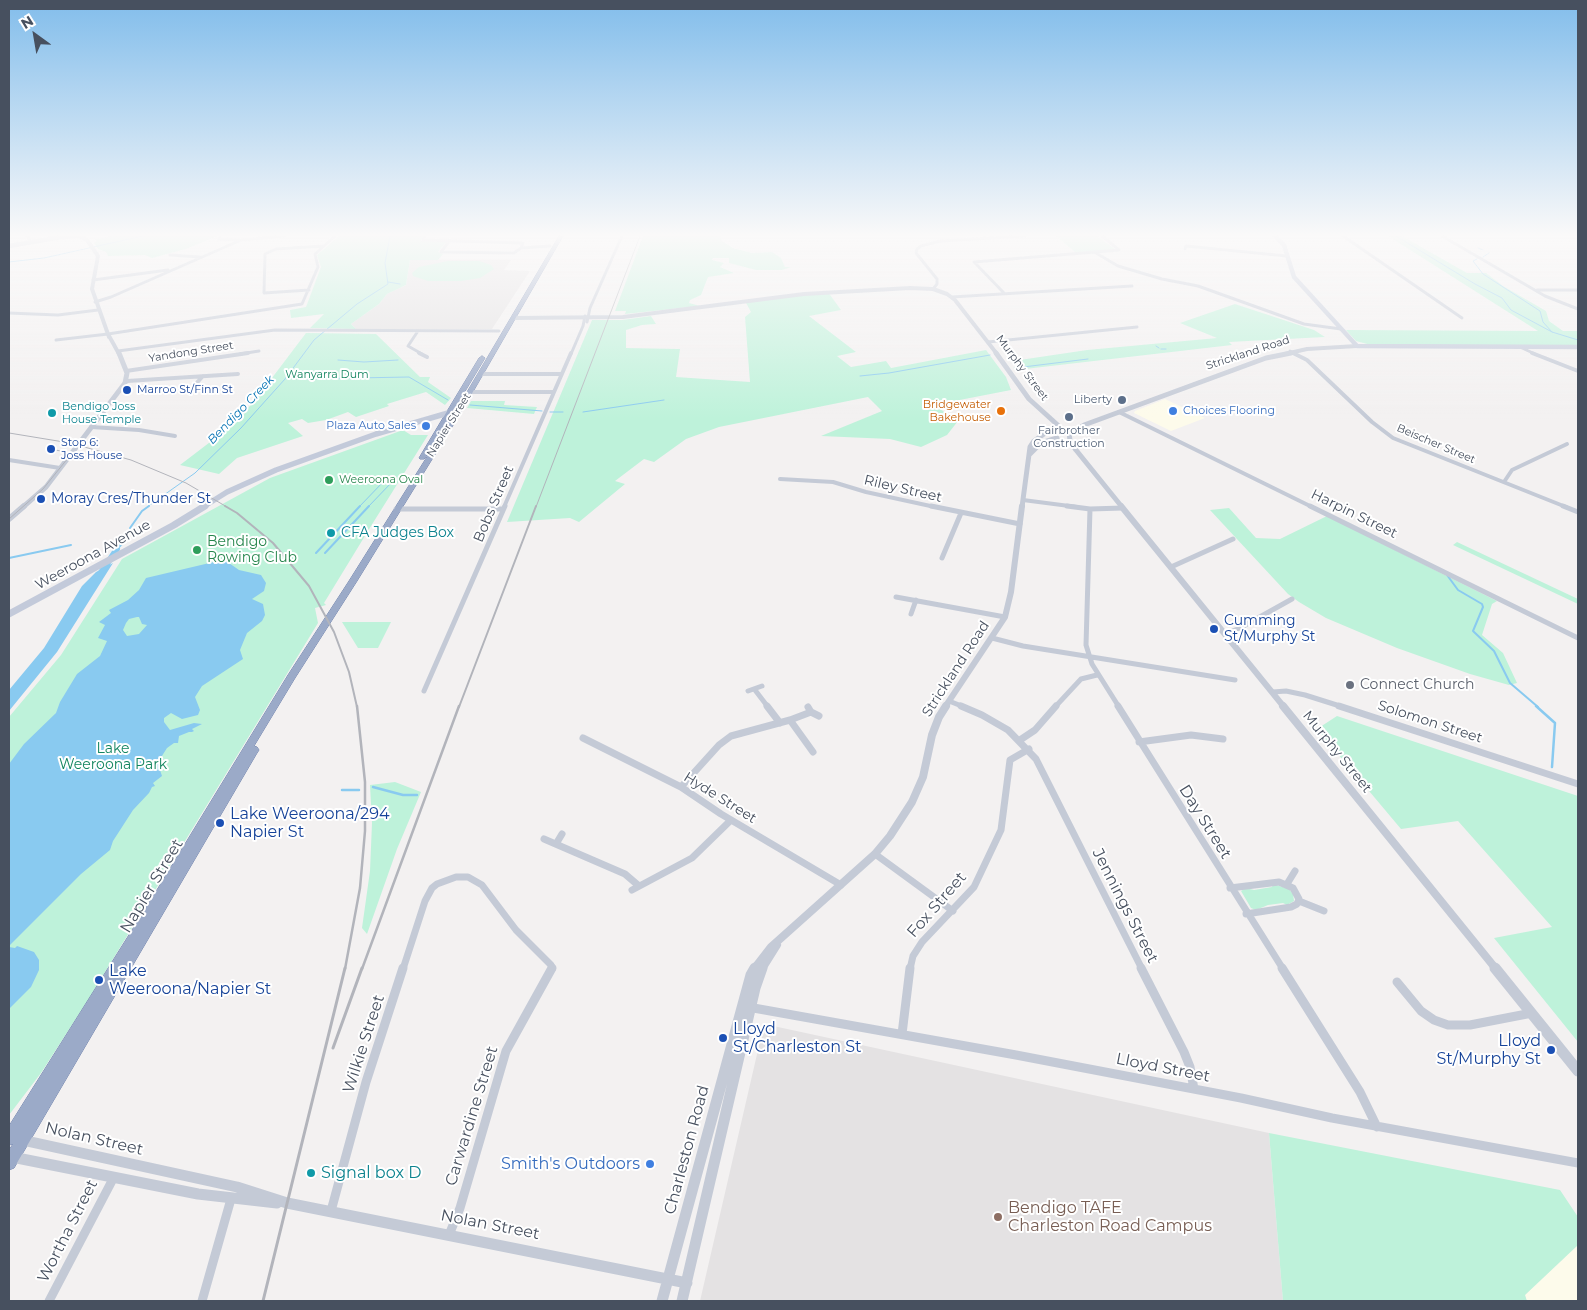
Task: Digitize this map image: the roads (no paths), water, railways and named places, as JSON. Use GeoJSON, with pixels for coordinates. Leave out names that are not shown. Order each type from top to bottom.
{"type":"FeatureCollection","features":[{"type":"Feature","properties":{"kind":"highway","name":"Napier Street"},"geometry":{"type":"LineString","coordinates":[[394,509],[470,392],[499,331],[510,317],[521,297]]}},
{"type":"Feature","properties":{"kind":"highway","name":"Napier Street"},"geometry":{"type":"LineString","coordinates":[[10,1159],[12,1138],[182,864],[394,509],[450,410],[484,360],[522,297]]}},
{"type":"Feature","properties":{"kind":"highway"},"geometry":{"type":"LineString","coordinates":[[450,410],[455,410],[470,392]]}},
{"type":"Feature","properties":{"kind":"main road"},"geometry":{"type":"LineString","coordinates":[[1313,297],[1356,346]]}},
{"type":"Feature","properties":{"kind":"main road","name":"Strickland Road"},"geometry":{"type":"LineString","coordinates":[[1356,346],[1578,347]]}},
{"type":"Feature","properties":{"kind":"main road","name":"Weeroona Avenue"},"geometry":{"type":"LineString","coordinates":[[9,616],[261,477],[376,434],[450,410]]}},
{"type":"Feature","properties":{"kind":"street"},"geometry":{"type":"LineString","coordinates":[[9,519],[43,490],[120,390],[124,381],[124,371],[94,297]]}},
{"type":"Feature","properties":{"kind":"street"},"geometry":{"type":"LineString","coordinates":[[95,302],[110,297]]}},
{"type":"Feature","properties":{"kind":"street"},"geometry":{"type":"LineString","coordinates":[[56,340],[300,305],[304,303],[306,297]]}},
{"type":"Feature","properties":{"kind":"street","name":"Bobs Street"},"geometry":{"type":"LineString","coordinates":[[424,691],[595,297]]}},
{"type":"Feature","properties":{"kind":"street"},"geometry":{"type":"LineString","coordinates":[[510,317],[637,316],[780,297]]}},
{"type":"Feature","properties":{"kind":"street","name":"Murphy Street"},"geometry":{"type":"LineString","coordinates":[[952,297],[988,342],[1023,391],[1045,416],[1070,435],[1070,440],[1076,450],[1578,1071]]}},
{"type":"Feature","properties":{"kind":"street"},"geometry":{"type":"LineString","coordinates":[[1229,297],[1304,324],[1341,329]]}},
{"type":"Feature","properties":{"kind":"street"},"geometry":{"type":"LineString","coordinates":[[1432,297],[1462,318]]}},
{"type":"Feature","properties":{"kind":"street"},"geometry":{"type":"LineString","coordinates":[[1547,297],[1578,309]]}},
{"type":"Feature","properties":{"kind":"street"},"geometry":{"type":"LineString","coordinates":[[579,316],[586,314],[590,308]]}},
{"type":"Feature","properties":{"kind":"street"},"geometry":{"type":"LineString","coordinates":[[9,313],[58,315],[98,310]]}},
{"type":"Feature","properties":{"kind":"street"},"geometry":{"type":"LineString","coordinates":[[510,317],[587,317]]}},
{"type":"Feature","properties":{"kind":"street"},"geometry":{"type":"LineString","coordinates":[[988,342],[1137,327]]}},
{"type":"Feature","properties":{"kind":"street"},"geometry":{"type":"LineString","coordinates":[[116,351],[249,332],[316,330],[499,331]]}},
{"type":"Feature","properties":{"kind":"street"},"geometry":{"type":"LineString","coordinates":[[418,331],[408,346],[427,357]]}},
{"type":"Feature","properties":{"kind":"street","name":"Strickland Road"},"geometry":{"type":"LineString","coordinates":[[746,1007],[762,970],[783,936],[875,854],[902,818],[916,794],[932,735],[939,717],[1005,617],[1009,602],[1032,443],[1048,431],[1084,424],[1254,362],[1290,351],[1356,346]]}},
{"type":"Feature","properties":{"kind":"street"},"geometry":{"type":"LineString","coordinates":[[1520,347],[1578,371]]}},
{"type":"Feature","properties":{"kind":"street","name":"Beischer Street"},"geometry":{"type":"LineString","coordinates":[[1297,350],[1376,426],[1393,438],[1426,453],[1578,512]]}},
{"type":"Feature","properties":{"kind":"street","name":"Yandong Street"},"geometry":{"type":"LineString","coordinates":[[124,371],[259,351]]}},
{"type":"Feature","properties":{"kind":"street","name":"Beischer Street"},"geometry":{"type":"LineString","coordinates":[[1290,351],[1307,360]]}},
{"type":"Feature","properties":{"kind":"street"},"geometry":{"type":"LineString","coordinates":[[124,381],[238,374]]}},
{"type":"Feature","properties":{"kind":"street"},"geometry":{"type":"LineString","coordinates":[[480,374],[562,374]]}},
{"type":"Feature","properties":{"kind":"street"},"geometry":{"type":"LineString","coordinates":[[184,390],[193,387],[203,376]]}},
{"type":"Feature","properties":{"kind":"street"},"geometry":{"type":"LineString","coordinates":[[470,392],[554,392]]}},
{"type":"Feature","properties":{"kind":"street","name":"Harpin Street"},"geometry":{"type":"LineString","coordinates":[[1119,412],[1578,638]]}},
{"type":"Feature","properties":{"kind":"street","name":"Murphy Street"},"geometry":{"type":"LineString","coordinates":[[1045,416],[1049,424],[1048,431],[1050,435],[1076,450]]}},
{"type":"Feature","properties":{"kind":"street","name":"Strickland Road"},"geometry":{"type":"LineString","coordinates":[[1070,435],[1084,424]]}},
{"type":"Feature","properties":{"kind":"street"},"geometry":{"type":"LineString","coordinates":[[91,427],[139,430],[174,436]]}},
{"type":"Feature","properties":{"kind":"street"},"geometry":{"type":"LineString","coordinates":[[1030,454],[1041,443],[1070,435]]}},
{"type":"Feature","properties":{"kind":"street"},"geometry":{"type":"LineString","coordinates":[[1504,482],[1512,470],[1567,444]]}},
{"type":"Feature","properties":{"kind":"street"},"geometry":{"type":"LineString","coordinates":[[9,460],[60,468]]}},
{"type":"Feature","properties":{"kind":"street","name":"Riley Street"},"geometry":{"type":"LineString","coordinates":[[780,480],[833,482],[866,492],[1020,524]]}},
{"type":"Feature","properties":{"kind":"street"},"geometry":{"type":"LineString","coordinates":[[1023,500],[1090,509],[1123,508]]}},
{"type":"Feature","properties":{"kind":"street"},"geometry":{"type":"LineString","coordinates":[[394,509],[504,509]]}},
{"type":"Feature","properties":{"kind":"street","name":"Day Street"},"geometry":{"type":"LineString","coordinates":[[1090,509],[1086,645],[1088,656],[1097,675],[1246,914],[1360,1092],[1377,1127]]}},
{"type":"Feature","properties":{"kind":"street"},"geometry":{"type":"LineString","coordinates":[[942,558],[962,513]]}},
{"type":"Feature","properties":{"kind":"street"},"geometry":{"type":"LineString","coordinates":[[1171,567],[1233,539]]}},
{"type":"Feature","properties":{"kind":"street"},"geometry":{"type":"LineString","coordinates":[[896,597],[1005,617]]}},
{"type":"Feature","properties":{"kind":"street"},"geometry":{"type":"LineString","coordinates":[[1225,634],[1240,628],[1292,599]]}},
{"type":"Feature","properties":{"kind":"street"},"geometry":{"type":"LineString","coordinates":[[911,614],[916,600]]}},
{"type":"Feature","properties":{"kind":"street"},"geometry":{"type":"LineString","coordinates":[[992,638],[1018,645],[1235,680]]}},
{"type":"Feature","properties":{"kind":"street"},"geometry":{"type":"LineString","coordinates":[[1020,740],[1035,730],[1079,681],[1083,678],[1097,675]]}},
{"type":"Feature","properties":{"kind":"street"},"geometry":{"type":"LineString","coordinates":[[748,691],[759,688],[780,723]]}},
{"type":"Feature","properties":{"kind":"street","name":"Solomon Street"},"geometry":{"type":"LineString","coordinates":[[1272,692],[1286,691],[1305,695],[1578,784]]}},
{"type":"Feature","properties":{"kind":"street","name":"Jennings Street"},"geometry":{"type":"LineString","coordinates":[[949,701],[992,721],[1020,740],[1040,765],[1184,1052],[1190,1067],[1194,1089]]}},
{"type":"Feature","properties":{"kind":"street"},"geometry":{"type":"LineString","coordinates":[[681,787],[719,745],[727,739],[745,732],[790,720],[809,710],[819,716]]}},
{"type":"Feature","properties":{"kind":"street"},"geometry":{"type":"LineString","coordinates":[[790,720],[813,752]]}},
{"type":"Feature","properties":{"kind":"street"},"geometry":{"type":"LineString","coordinates":[[1139,742],[1191,735],[1223,739]]}},
{"type":"Feature","properties":{"kind":"street","name":"Hyde Street"},"geometry":{"type":"LineString","coordinates":[[583,738],[681,787],[731,820],[841,885]]}},
{"type":"Feature","properties":{"kind":"street","name":"Fox Street"},"geometry":{"type":"LineString","coordinates":[[902,1034],[908,977],[913,956],[922,942],[974,887],[998,838],[1005,807],[1010,760],[1028,749]]}},
{"type":"Feature","properties":{"kind":"street"},"geometry":{"type":"LineString","coordinates":[[544,839],[625,874],[636,888],[692,858],[731,820]]}},
{"type":"Feature","properties":{"kind":"street"},"geometry":{"type":"LineString","coordinates":[[556,844],[562,834]]}},
{"type":"Feature","properties":{"kind":"street"},"geometry":{"type":"LineString","coordinates":[[875,854],[953,911]]}},
{"type":"Feature","properties":{"kind":"street"},"geometry":{"type":"LineString","coordinates":[[1288,884],[1295,871]]}},
{"type":"Feature","properties":{"kind":"street","name":"Carwardine Street"},"geometry":{"type":"LineString","coordinates":[[432,888],[456,877],[468,877],[478,881],[516,930],[552,968],[551,974],[503,1058],[460,1208],[449,1235]]}},
{"type":"Feature","properties":{"kind":"street"},"geometry":{"type":"LineString","coordinates":[[1230,888],[1274,882],[1288,884],[1295,891],[1299,901],[1324,911]]}},
{"type":"Feature","properties":{"kind":"street","name":"Wilkie Street"},"geometry":{"type":"LineString","coordinates":[[331,1211],[366,1082],[420,915],[432,888]]}},
{"type":"Feature","properties":{"kind":"street"},"geometry":{"type":"LineString","coordinates":[[1246,914],[1291,907],[1299,901]]}},
{"type":"Feature","properties":{"kind":"street"},"geometry":{"type":"LineString","coordinates":[[1398,982],[1421,1010],[1434,1020],[1448,1025],[1470,1025],[1532,1013]]}},
{"type":"Feature","properties":{"kind":"street","name":"Lloyd Street"},"geometry":{"type":"LineString","coordinates":[[746,1007],[902,1034],[1194,1089],[1377,1127],[1578,1163]]}},
{"type":"Feature","properties":{"kind":"street","name":"Charleston Road"},"geometry":{"type":"LineString","coordinates":[[662,1301],[746,1007]]}},
{"type":"Feature","properties":{"kind":"street","name":"Charleston Road"},"geometry":{"type":"LineString","coordinates":[[682,1301],[727,1115],[746,1007]]}},
{"type":"Feature","properties":{"kind":"street","name":"Nolan Street"},"geometry":{"type":"LineString","coordinates":[[12,1138],[123,1164],[237,1187],[287,1203]]}},
{"type":"Feature","properties":{"kind":"street","name":"Nolan Street"},"geometry":{"type":"LineString","coordinates":[[10,1159],[114,1176],[231,1199],[287,1203],[331,1211],[687,1283]]}},
{"type":"Feature","properties":{"kind":"street"},"geometry":{"type":"LineString","coordinates":[[114,1176],[123,1164]]}},
{"type":"Feature","properties":{"kind":"street","name":"Wortha Street"},"geometry":{"type":"LineString","coordinates":[[48,1301],[114,1176]]}},
{"type":"Feature","properties":{"kind":"street"},"geometry":{"type":"LineString","coordinates":[[202,1301],[231,1199],[237,1187]]}},
{"type":"Feature","properties":{"kind":"water"},"geometry":{"type":"Polygon","coordinates":[[[218,561],[226,561],[239,570],[261,575],[266,583],[264,591],[252,599],[263,604],[265,615],[262,621],[247,633],[240,650],[243,659],[202,686],[195,697],[200,710],[198,715],[182,719],[171,713],[164,718],[164,722],[170,730],[194,723],[202,724],[192,729],[194,731],[179,736],[178,743],[174,743],[167,748],[160,759],[161,765],[159,767],[162,776],[153,783],[155,786],[152,787],[149,793],[133,810],[113,841],[110,850],[81,874],[9,946],[9,764],[24,744],[56,713],[60,702],[77,674],[100,656],[107,641],[98,638],[105,625],[99,622],[111,613],[109,610],[128,600],[139,590],[146,578],[218,561]],[[139,617],[129,619],[126,623],[123,630],[127,636],[139,634],[147,625],[142,624],[139,617]]]}},
{"type":"Feature","properties":{"kind":"water"},"geometry":{"type":"Polygon","coordinates":[[[113,563],[57,652],[9,711],[9,690],[44,648],[82,586],[96,572],[113,563]]]}},
{"type":"Feature","properties":{"kind":"water"},"geometry":{"type":"Polygon","coordinates":[[[17,946],[34,952],[39,960],[39,970],[31,987],[9,1009],[9,947],[15,948],[17,946]]]}},
{"type":"Feature","properties":{"kind":"waterway","name":"Bendigo Creek"},"geometry":{"type":"LineString","coordinates":[[147,507],[195,473],[241,428],[285,379],[314,340],[368,297]]}},
{"type":"Feature","properties":{"kind":"waterway"},"geometry":{"type":"LineString","coordinates":[[1500,297],[1511,310],[1552,332]]}},
{"type":"Feature","properties":{"kind":"waterway"},"geometry":{"type":"LineString","coordinates":[[1519,297],[1540,311],[1543,322],[1552,332]]}},
{"type":"Feature","properties":{"kind":"waterway"},"geometry":{"type":"LineString","coordinates":[[1552,332],[1578,340]]}},
{"type":"Feature","properties":{"kind":"waterway"},"geometry":{"type":"LineString","coordinates":[[1161,349],[1166,349]]}},
{"type":"Feature","properties":{"kind":"waterway"},"geometry":{"type":"LineString","coordinates":[[860,376],[889,373],[990,355]]}},
{"type":"Feature","properties":{"kind":"waterway"},"geometry":{"type":"LineString","coordinates":[[1015,368],[1088,359]]}},
{"type":"Feature","properties":{"kind":"waterway"},"geometry":{"type":"LineString","coordinates":[[338,360],[364,362],[398,360]]}},
{"type":"Feature","properties":{"kind":"waterway"},"geometry":{"type":"LineString","coordinates":[[299,379],[409,377],[448,400]]}},
{"type":"Feature","properties":{"kind":"waterway"},"geometry":{"type":"LineString","coordinates":[[583,412],[664,400]]}},
{"type":"Feature","properties":{"kind":"waterway"},"geometry":{"type":"LineString","coordinates":[[470,405],[542,411]]}},
{"type":"Feature","properties":{"kind":"waterway"},"geometry":{"type":"LineString","coordinates":[[550,412],[563,412]]}},
{"type":"Feature","properties":{"kind":"waterway"},"geometry":{"type":"LineString","coordinates":[[359,507],[385,480]]}},
{"type":"Feature","properties":{"kind":"waterway"},"geometry":{"type":"LineString","coordinates":[[368,507],[393,481]]}},
{"type":"Feature","properties":{"kind":"waterway","name":"Bendigo Creek"},"geometry":{"type":"LineString","coordinates":[[130,528],[142,511],[149,506]]}},
{"type":"Feature","properties":{"kind":"waterway"},"geometry":{"type":"LineString","coordinates":[[316,553],[360,506]]}},
{"type":"Feature","properties":{"kind":"waterway"},"geometry":{"type":"LineString","coordinates":[[325,553],[369,506]]}},
{"type":"Feature","properties":{"kind":"waterway","name":"Bendigo Creek"},"geometry":{"type":"LineString","coordinates":[[118,544],[117,549],[122,544],[119,544]]}},
{"type":"Feature","properties":{"kind":"waterway"},"geometry":{"type":"LineString","coordinates":[[9,558],[71,545]]}},
{"type":"Feature","properties":{"kind":"waterway","name":"Bendigo Creek"},"geometry":{"type":"LineString","coordinates":[[100,574],[117,549]]}},
{"type":"Feature","properties":{"kind":"waterway"},"geometry":{"type":"LineString","coordinates":[[1447,575],[1458,590],[1482,604],[1483,607],[1473,631],[1494,651],[1510,683],[1538,707]]}},
{"type":"Feature","properties":{"kind":"waterway"},"geometry":{"type":"LineString","coordinates":[[1536,706],[1555,723],[1552,767]]}},
{"type":"Feature","properties":{"kind":"waterway"},"geometry":{"type":"LineString","coordinates":[[373,787],[403,795],[417,795]]}},
{"type":"Feature","properties":{"kind":"waterway"},"geometry":{"type":"LineString","coordinates":[[342,790],[359,790]]}},
{"type":"Feature","properties":{"kind":"tram line"},"geometry":{"type":"LineString","coordinates":[[9,519],[43,489],[68,458],[65,452],[51,449]]}},
{"type":"Feature","properties":{"kind":"railway"},"geometry":{"type":"LineString","coordinates":[[536,507],[617,297]]}},
{"type":"Feature","properties":{"kind":"railway"},"geometry":{"type":"LineString","coordinates":[[9,433],[70,443],[131,460],[186,483],[227,507]]}},
{"type":"Feature","properties":{"kind":"railway"},"geometry":{"type":"LineString","coordinates":[[225,506],[237,513],[273,543],[309,586],[334,632],[349,672],[357,707]]}},
{"type":"Feature","properties":{"kind":"railway"},"geometry":{"type":"LineString","coordinates":[[459,707],[536,506]]}},
{"type":"Feature","properties":{"kind":"railway"},"geometry":{"type":"LineString","coordinates":[[345,969],[360,888],[365,831],[365,782],[357,706]]}},
{"type":"Feature","properties":{"kind":"railway"},"geometry":{"type":"LineString","coordinates":[[362,969],[459,706]]}},
{"type":"Feature","properties":{"kind":"railway"},"geometry":{"type":"LineString","coordinates":[[263,1301],[345,968]]}},
{"type":"Feature","properties":{"kind":"railway"},"geometry":{"type":"LineString","coordinates":[[333,1048],[362,968]]}},
{"type":"Feature","properties":{"kind":"place","name":"Marroo St/Finn St"},"geometry":{"type":"Point","coordinates":[127,390]}},
{"type":"Feature","properties":{"kind":"place","name":"Liberty"},"geometry":{"type":"Point","coordinates":[1122,400]}},
{"type":"Feature","properties":{"kind":"place","name":"Bridgewater Bakehouse"},"geometry":{"type":"Point","coordinates":[1001,411]}},
{"type":"Feature","properties":{"kind":"place","name":"Choices Flooring"},"geometry":{"type":"Point","coordinates":[1173,411]}},
{"type":"Feature","properties":{"kind":"place","name":"Bendigo Joss House Temple"},"geometry":{"type":"Point","coordinates":[52,413]}},
{"type":"Feature","properties":{"kind":"place","name":"Fairbrother Construction"},"geometry":{"type":"Point","coordinates":[1069,417]}},
{"type":"Feature","properties":{"kind":"place","name":"Plaza Auto Sales"},"geometry":{"type":"Point","coordinates":[426,426]}},
{"type":"Feature","properties":{"kind":"place","name":"Stop 6: Joss House"},"geometry":{"type":"Point","coordinates":[51,449]}},
{"type":"Feature","properties":{"kind":"place","name":"Weeroona Oval"},"geometry":{"type":"Point","coordinates":[329,480]}},
{"type":"Feature","properties":{"kind":"place","name":"Moray Cres/Thunder St"},"geometry":{"type":"Point","coordinates":[41,499]}},
{"type":"Feature","properties":{"kind":"place","name":"CFA Judges Box"},"geometry":{"type":"Point","coordinates":[331,533]}},
{"type":"Feature","properties":{"kind":"place","name":"Bendigo Rowing Club"},"geometry":{"type":"Point","coordinates":[197,550]}},
{"type":"Feature","properties":{"kind":"place","name":"Cumming St/Murphy St"},"geometry":{"type":"Point","coordinates":[1214,629]}},
{"type":"Feature","properties":{"kind":"place","name":"Connect Church"},"geometry":{"type":"Point","coordinates":[1350,685]}},
{"type":"Feature","properties":{"kind":"place","name":"Lake Weeroona/294 Napier St"},"geometry":{"type":"Point","coordinates":[220,823]}},
{"type":"Feature","properties":{"kind":"place","name":"Lake Weeroona/Napier St"},"geometry":{"type":"Point","coordinates":[99,980]}},
{"type":"Feature","properties":{"kind":"place","name":"Lloyd St/Charleston St"},"geometry":{"type":"Point","coordinates":[723,1038]}},
{"type":"Feature","properties":{"kind":"place","name":"Lloyd St/Murphy St"},"geometry":{"type":"Point","coordinates":[1551,1050]}},
{"type":"Feature","properties":{"kind":"place","name":"Smith's Outdoors"},"geometry":{"type":"Point","coordinates":[650,1164]}},
{"type":"Feature","properties":{"kind":"place","name":"Signal box D"},"geometry":{"type":"Point","coordinates":[311,1173]}},
{"type":"Feature","properties":{"kind":"place","name":"Bendigo TAFE Charleston Road Campus"},"geometry":{"type":"Point","coordinates":[998,1217]}},
{"type":"Feature","properties":{"kind":"park label","name":"Wanyarra Dum"},"geometry":{"type":"Point","coordinates":[327,375]}},
{"type":"Feature","properties":{"kind":"park label","name":"Lake Weeroona Park"},"geometry":{"type":"Point","coordinates":[113,758]}}]}
